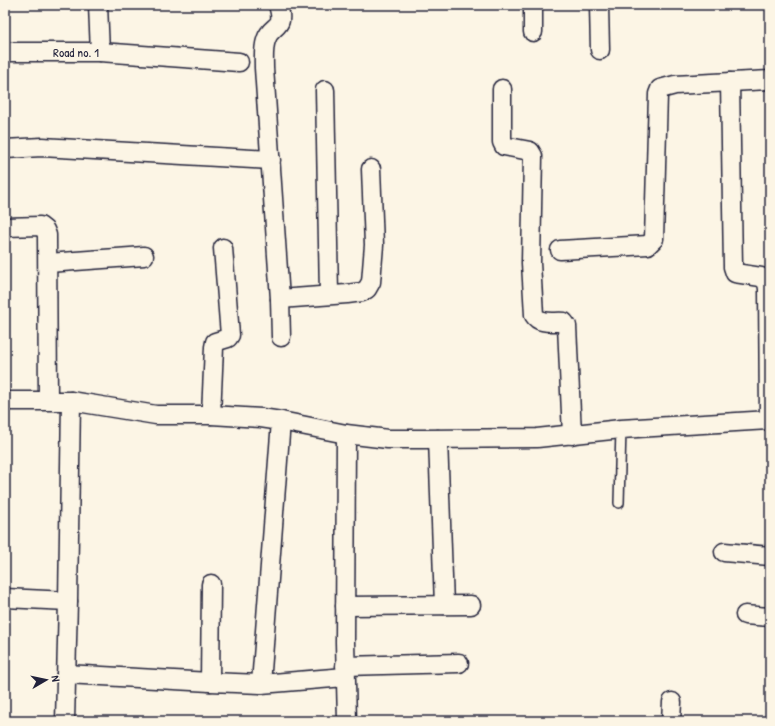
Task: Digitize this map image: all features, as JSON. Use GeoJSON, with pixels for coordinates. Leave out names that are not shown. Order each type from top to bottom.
{"type":"FeatureCollection","features":[{"type":"Feature","properties":{"kind":"street","name":"Road no. 1"},"geometry":{"type":"LineString","coordinates":[[5,52],[100,52],[98,5]]}},
{"type":"Feature","properties":{"kind":"street"},"geometry":{"type":"LineString","coordinates":[[278,5],[281,15],[280,24],[266,39],[264,49],[264,68],[280,299],[281,337]]}},
{"type":"Feature","properties":{"kind":"street"},"geometry":{"type":"LineString","coordinates":[[533,5],[534,32]]}},
{"type":"Feature","properties":{"kind":"street"},"geometry":{"type":"LineString","coordinates":[[599,5],[600,50]]}},
{"type":"Feature","properties":{"kind":"street"},"geometry":{"type":"LineString","coordinates":[[100,52],[239,62]]}},
{"type":"Feature","properties":{"kind":"street"},"geometry":{"type":"LineString","coordinates":[[560,250],[648,245],[652,243],[655,232],[658,94],[660,88],[675,85],[770,80]]}},
{"type":"Feature","properties":{"kind":"street"},"geometry":{"type":"LineString","coordinates":[[5,401],[71,401],[156,415],[211,415],[281,421],[346,434],[388,439],[537,438],[621,430],[770,420],[767,282],[761,278],[735,273],[733,267],[730,82]]}},
{"type":"Feature","properties":{"kind":"street"},"geometry":{"type":"LineString","coordinates":[[502,89],[502,142],[504,146],[510,148],[530,151],[533,156],[531,263],[534,315],[537,320],[542,322],[564,322],[567,326],[572,435]]}},
{"type":"Feature","properties":{"kind":"street"},"geometry":{"type":"LineString","coordinates":[[325,90],[329,294]]}},
{"type":"Feature","properties":{"kind":"street"},"geometry":{"type":"LineString","coordinates":[[5,149],[42,147],[270,160]]}},
{"type":"Feature","properties":{"kind":"street"},"geometry":{"type":"LineString","coordinates":[[280,299],[362,292],[367,289],[371,282],[374,245],[371,169]]}},
{"type":"Feature","properties":{"kind":"street"},"geometry":{"type":"LineString","coordinates":[[5,227],[40,226],[45,230],[47,235],[48,400]]}},
{"type":"Feature","properties":{"kind":"street"},"geometry":{"type":"LineString","coordinates":[[211,415],[215,342],[228,338],[230,335],[223,248]]}},
{"type":"Feature","properties":{"kind":"street"},"geometry":{"type":"LineString","coordinates":[[48,263],[144,256]]}},
{"type":"Feature","properties":{"kind":"street"},"geometry":{"type":"LineString","coordinates":[[65,721],[71,401]]}},
{"type":"Feature","properties":{"kind":"street"},"geometry":{"type":"LineString","coordinates":[[261,684],[281,421]]}},
{"type":"Feature","properties":{"kind":"street"},"geometry":{"type":"LineString","coordinates":[[346,434],[345,671],[347,721]]}},
{"type":"Feature","properties":{"kind":"street"},"geometry":{"type":"LineString","coordinates":[[438,439],[444,605]]}},
{"type":"Feature","properties":{"kind":"street"},"geometry":{"type":"LineString","coordinates":[[724,552],[770,556]]}},
{"type":"Feature","properties":{"kind":"street"},"geometry":{"type":"LineString","coordinates":[[210,682],[211,584]]}},
{"type":"Feature","properties":{"kind":"street"},"geometry":{"type":"LineString","coordinates":[[5,598],[68,600]]}},
{"type":"Feature","properties":{"kind":"street"},"geometry":{"type":"LineString","coordinates":[[345,606],[471,605]]}},
{"type":"Feature","properties":{"kind":"street"},"geometry":{"type":"LineString","coordinates":[[745,615],[770,617]]}},
{"type":"Feature","properties":{"kind":"street"},"geometry":{"type":"LineString","coordinates":[[66,674],[261,684],[345,671],[459,663]]}},
{"type":"Feature","properties":{"kind":"street"},"geometry":{"type":"LineString","coordinates":[[671,721],[672,702]]}},
{"type":"Feature","properties":{"kind":"lane"},"geometry":{"type":"LineString","coordinates":[[618,504],[621,430]]}}]}
